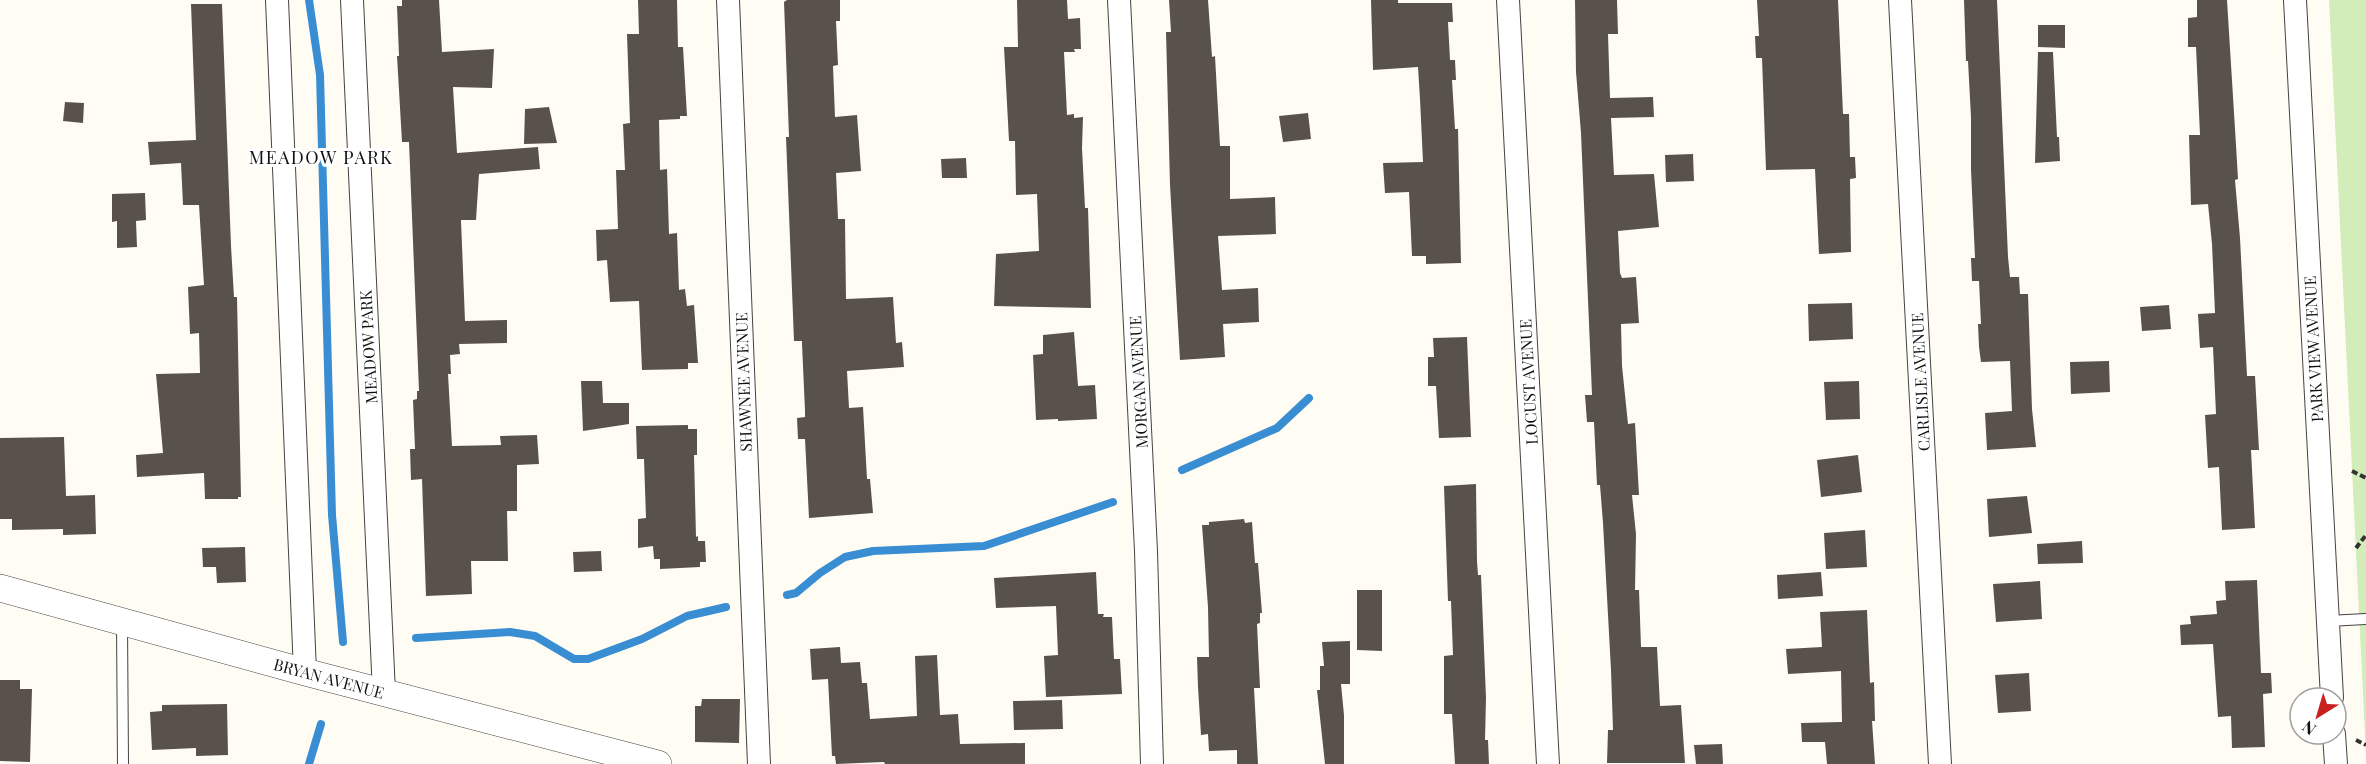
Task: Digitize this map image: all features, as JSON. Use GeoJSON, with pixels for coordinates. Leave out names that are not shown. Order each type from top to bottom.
{"type":"FeatureCollection","features":[{"type":"Feature","properties":{"kind":"street"},"geometry":{"type":"LineString","coordinates":[[277,0],[305,672]]}},
{"type":"Feature","properties":{"kind":"street","name":"MEADOW PARK"},"geometry":{"type":"LineString","coordinates":[[352,0],[384,693]]}},
{"type":"Feature","properties":{"kind":"street","name":"SHAWNEE AVENUE"},"geometry":{"type":"LineString","coordinates":[[728,0],[759,764]]}},
{"type":"Feature","properties":{"kind":"street","name":"MORGAN AVENUE"},"geometry":{"type":"LineString","coordinates":[[1119,0],[1146,551],[1152,764]]}},
{"type":"Feature","properties":{"kind":"street","name":"LOCUST AVENUE"},"geometry":{"type":"LineString","coordinates":[[1508,0],[1548,764]]}},
{"type":"Feature","properties":{"kind":"street","name":"CARLISLE AVENUE"},"geometry":{"type":"LineString","coordinates":[[1900,0],[1940,764]]}},
{"type":"Feature","properties":{"kind":"street","name":"PARK VIEW AVENUE"},"geometry":{"type":"LineString","coordinates":[[2295,0],[2331,686]]}},
{"type":"Feature","properties":{"kind":"street","name":"BRYAN AVENUE"},"geometry":{"type":"LineString","coordinates":[[0,588],[305,672],[658,764]]}},
{"type":"Feature","properties":{"kind":"street"},"geometry":{"type":"LineString","coordinates":[[2335,746],[2336,764]]}},
{"type":"Feature","properties":{"kind":"lane"},"geometry":{"type":"LineString","coordinates":[[2328,621],[2366,619]]}},
{"type":"Feature","properties":{"kind":"lane"},"geometry":{"type":"LineString","coordinates":[[122,622],[123,764]]}},
{"type":"Feature","properties":{"kind":"path"},"geometry":{"type":"LineString","coordinates":[[2352,471],[2366,478]]}},
{"type":"Feature","properties":{"kind":"path"},"geometry":{"type":"LineString","coordinates":[[2356,548],[2366,535]]}},
{"type":"Feature","properties":{"kind":"green space"},"geometry":{"type":"Polygon","coordinates":[[[2329,0],[2366,0],[2366,755],[2329,0]]]}},
{"type":"Feature","properties":{"kind":"building"},"geometry":{"type":"Polygon","coordinates":[[[402,0],[439,0],[442,52],[494,49],[492,88],[453,87],[457,153],[538,147],[540,169],[479,174],[476,220],[461,220],[465,321],[507,320],[507,343],[459,344],[460,354],[450,355],[451,374],[448,374],[452,446],[501,445],[500,436],[537,435],[539,464],[517,465],[517,511],[507,511],[508,561],[471,561],[472,594],[426,596],[422,479],[411,480],[410,449],[415,449],[413,400],[417,399],[417,391],[419,391],[409,142],[402,142],[397,56],[399,56],[397,6],[402,6],[402,0]]]}},
{"type":"Feature","properties":{"kind":"building"},"geometry":{"type":"Polygon","coordinates":[[[638,0],[677,0],[678,47],[683,47],[687,116],[680,116],[680,119],[659,120],[660,170],[667,169],[669,234],[677,233],[679,290],[685,289],[687,306],[694,305],[698,363],[688,363],[688,369],[642,370],[639,301],[610,302],[607,260],[597,261],[596,230],[618,229],[616,170],[625,170],[623,124],[630,123],[627,34],[639,34],[638,0]]]}},
{"type":"Feature","properties":{"kind":"building"},"geometry":{"type":"Polygon","coordinates":[[[787,0],[840,0],[840,21],[836,21],[838,65],[833,66],[835,117],[857,115],[861,171],[836,173],[838,219],[845,219],[846,299],[893,297],[896,343],[902,342],[904,367],[847,371],[849,408],[863,407],[867,479],[870,479],[873,513],[809,518],[805,439],[798,439],[797,418],[805,417],[805,411],[802,341],[794,341],[786,137],[789,137],[784,2],[787,0]]]}},
{"type":"Feature","properties":{"kind":"building"},"geometry":{"type":"Polygon","coordinates":[[[1017,0],[1067,0],[1068,19],[1080,18],[1081,49],[1074,49],[1075,52],[1064,52],[1067,115],[1074,114],[1074,118],[1083,117],[1082,148],[1085,208],[1088,208],[1091,308],[994,306],[996,254],[1039,251],[1037,194],[1016,195],[1015,141],[1009,141],[1004,47],[1018,47],[1017,0]]]}},
{"type":"Feature","properties":{"kind":"building"},"geometry":{"type":"Polygon","coordinates":[[[1169,0],[1208,0],[1212,57],[1215,56],[1220,146],[1230,146],[1230,199],[1275,197],[1276,234],[1218,236],[1222,290],[1258,288],[1259,322],[1223,324],[1225,357],[1180,360],[1170,185],[1166,32],[1171,32],[1169,0]]]}},
{"type":"Feature","properties":{"kind":"building"},"geometry":{"type":"Polygon","coordinates":[[[1371,0],[1398,0],[1398,3],[1452,3],[1453,22],[1448,22],[1450,60],[1455,60],[1456,80],[1452,80],[1455,129],[1458,129],[1461,263],[1426,264],[1426,256],[1412,256],[1409,192],[1385,193],[1383,163],[1423,162],[1418,67],[1373,70],[1371,0]]]}},
{"type":"Feature","properties":{"kind":"building"},"geometry":{"type":"Polygon","coordinates":[[[1575,0],[1617,0],[1618,34],[1608,34],[1610,98],[1653,97],[1654,117],[1611,118],[1614,175],[1654,174],[1659,227],[1618,231],[1620,273],[1622,278],[1636,277],[1639,323],[1621,324],[1622,366],[1628,424],[1635,423],[1639,495],[1632,495],[1636,534],[1635,590],[1639,590],[1641,647],[1657,647],[1660,706],[1681,705],[1685,763],[1607,763],[1608,730],[1613,730],[1611,670],[1600,485],[1597,485],[1594,422],[1587,422],[1585,395],[1592,395],[1581,133],[1576,72],[1575,0]]]}},
{"type":"Feature","properties":{"kind":"building"},"geometry":{"type":"Polygon","coordinates":[[[1757,0],[1838,0],[1843,114],[1849,114],[1850,157],[1855,157],[1856,178],[1850,179],[1851,252],[1819,254],[1815,169],[1766,170],[1762,58],[1756,58],[1755,36],[1759,36],[1757,0]]]}},
{"type":"Feature","properties":{"kind":"building"},"geometry":{"type":"Polygon","coordinates":[[[1964,0],[1997,0],[2008,257],[2010,277],[2019,277],[2020,294],[2028,294],[2032,409],[2036,447],[1987,450],[1985,413],[2012,411],[2010,361],[1981,362],[1979,347],[1978,324],[1981,324],[1979,281],[1972,281],[1971,258],[1975,258],[1971,117],[1964,0]]]}},
{"type":"Feature","properties":{"kind":"building"},"geometry":{"type":"Polygon","coordinates":[[[2197,0],[2227,0],[2247,376],[2255,376],[2259,450],[2251,450],[2255,528],[2222,530],[2219,467],[2208,468],[2205,415],[2216,414],[2213,347],[2200,348],[2198,314],[2215,313],[2212,244],[2208,204],[2191,205],[2189,135],[2200,135],[2196,47],[2188,47],[2188,18],[2197,17],[2197,0]]]}},
{"type":"Feature","properties":{"kind":"building"},"geometry":{"type":"Polygon","coordinates":[[[191,4],[222,4],[231,246],[234,297],[237,297],[241,497],[238,499],[205,499],[204,473],[137,477],[136,455],[163,453],[156,374],[200,373],[199,333],[190,334],[188,287],[204,285],[199,205],[183,205],[181,163],[150,165],[148,142],[196,140],[191,4]]]}},
{"type":"Feature","properties":{"kind":"building"},"geometry":{"type":"Polygon","coordinates":[[[2038,25],[2065,25],[2065,48],[2038,47],[2038,25]]]}},
{"type":"Feature","properties":{"kind":"building"},"geometry":{"type":"Polygon","coordinates":[[[2038,52],[2053,52],[2060,161],[2035,163],[2038,52]]]}},
{"type":"Feature","properties":{"kind":"building"},"geometry":{"type":"Polygon","coordinates":[[[65,102],[84,103],[83,123],[63,121],[65,102]]]}},
{"type":"Feature","properties":{"kind":"building"},"geometry":{"type":"Polygon","coordinates":[[[549,107],[557,143],[524,144],[525,109],[549,107]]]}},
{"type":"Feature","properties":{"kind":"building"},"geometry":{"type":"Polygon","coordinates":[[[1308,113],[1311,139],[1283,142],[1279,116],[1308,113]]]}},
{"type":"Feature","properties":{"kind":"building"},"geometry":{"type":"Polygon","coordinates":[[[1693,154],[1694,181],[1666,182],[1665,155],[1693,154]]]}},
{"type":"Feature","properties":{"kind":"building"},"geometry":{"type":"Polygon","coordinates":[[[966,158],[967,178],[942,178],[941,159],[966,158]]]}},
{"type":"Feature","properties":{"kind":"building"},"geometry":{"type":"Polygon","coordinates":[[[145,193],[146,220],[136,221],[137,247],[117,248],[117,221],[112,222],[112,194],[145,193]]]}},
{"type":"Feature","properties":{"kind":"building"},"geometry":{"type":"Polygon","coordinates":[[[1852,303],[1853,339],[1809,341],[1808,304],[1852,303]]]}},
{"type":"Feature","properties":{"kind":"building"},"geometry":{"type":"Polygon","coordinates":[[[2169,305],[2171,329],[2142,331],[2140,307],[2169,305]]]}},
{"type":"Feature","properties":{"kind":"building"},"geometry":{"type":"Polygon","coordinates":[[[1074,332],[1078,386],[1095,385],[1097,419],[1036,420],[1033,355],[1043,354],[1043,335],[1074,332]]]}},
{"type":"Feature","properties":{"kind":"building"},"geometry":{"type":"Polygon","coordinates":[[[1467,337],[1471,437],[1439,438],[1436,386],[1428,386],[1428,357],[1434,357],[1433,338],[1467,337]]]}},
{"type":"Feature","properties":{"kind":"building"},"geometry":{"type":"Polygon","coordinates":[[[2109,361],[2110,392],[2071,394],[2070,362],[2109,361]]]}},
{"type":"Feature","properties":{"kind":"building"},"geometry":{"type":"Polygon","coordinates":[[[581,381],[602,381],[603,403],[629,403],[629,424],[583,431],[581,381]]]}},
{"type":"Feature","properties":{"kind":"building"},"geometry":{"type":"Polygon","coordinates":[[[1859,381],[1860,419],[1826,420],[1824,382],[1859,381]]]}},
{"type":"Feature","properties":{"kind":"building"},"geometry":{"type":"Polygon","coordinates":[[[688,425],[688,429],[697,429],[697,455],[694,455],[696,537],[698,536],[698,541],[705,541],[706,562],[700,562],[700,567],[660,569],[660,559],[654,559],[653,546],[638,548],[638,519],[646,518],[644,459],[637,459],[636,426],[688,425]]]}},
{"type":"Feature","properties":{"kind":"building"},"geometry":{"type":"Polygon","coordinates":[[[64,437],[66,496],[95,495],[96,534],[63,535],[63,529],[12,530],[12,519],[0,519],[0,438],[64,437]]]}},
{"type":"Feature","properties":{"kind":"building"},"geometry":{"type":"Polygon","coordinates":[[[1858,455],[1862,492],[1821,497],[1817,460],[1858,455]]]}},
{"type":"Feature","properties":{"kind":"building"},"geometry":{"type":"Polygon","coordinates":[[[1476,484],[1477,561],[1478,575],[1481,575],[1486,698],[1485,740],[1488,740],[1489,764],[1455,764],[1452,714],[1444,714],[1444,656],[1453,655],[1451,601],[1448,601],[1444,486],[1476,484]]]}},
{"type":"Feature","properties":{"kind":"building"},"geometry":{"type":"Polygon","coordinates":[[[2027,496],[2032,533],[1989,537],[1987,499],[2027,496]]]}},
{"type":"Feature","properties":{"kind":"building"},"geometry":{"type":"Polygon","coordinates":[[[1244,519],[1245,523],[1252,522],[1262,613],[1260,613],[1260,623],[1257,624],[1260,688],[1254,688],[1258,764],[1237,764],[1237,750],[1209,751],[1208,734],[1201,735],[1198,687],[1197,657],[1209,657],[1202,525],[1209,525],[1209,522],[1244,519]]]}},
{"type":"Feature","properties":{"kind":"building"},"geometry":{"type":"Polygon","coordinates":[[[1865,530],[1867,567],[1826,569],[1824,533],[1865,530]]]}},
{"type":"Feature","properties":{"kind":"building"},"geometry":{"type":"Polygon","coordinates":[[[2082,541],[2083,563],[2038,564],[2037,544],[2082,541]]]}},
{"type":"Feature","properties":{"kind":"building"},"geometry":{"type":"Polygon","coordinates":[[[245,547],[246,582],[217,583],[216,567],[203,567],[202,548],[245,547]]]}},
{"type":"Feature","properties":{"kind":"building"},"geometry":{"type":"Polygon","coordinates":[[[601,551],[602,571],[574,572],[573,552],[601,551]]]}},
{"type":"Feature","properties":{"kind":"building"},"geometry":{"type":"Polygon","coordinates":[[[1096,572],[1098,614],[1104,614],[1103,617],[1112,617],[1114,659],[1120,659],[1122,694],[1046,697],[1044,656],[1058,655],[1056,606],[996,608],[994,578],[1096,572]]]}},
{"type":"Feature","properties":{"kind":"building"},"geometry":{"type":"Polygon","coordinates":[[[1821,572],[1823,596],[1778,599],[1777,575],[1821,572]]]}},
{"type":"Feature","properties":{"kind":"building"},"geometry":{"type":"Polygon","coordinates":[[[2257,580],[2261,673],[2271,673],[2272,693],[2263,694],[2265,747],[2232,748],[2231,716],[2218,717],[2213,644],[2181,645],[2180,625],[2191,624],[2190,616],[2217,614],[2216,601],[2226,600],[2225,581],[2257,580]]]}},
{"type":"Feature","properties":{"kind":"building"},"geometry":{"type":"Polygon","coordinates":[[[2040,581],[2042,619],[1996,622],[1993,584],[2040,581]]]}},
{"type":"Feature","properties":{"kind":"building"},"geometry":{"type":"Polygon","coordinates":[[[1357,590],[1382,590],[1382,651],[1357,650],[1357,590]]]}},
{"type":"Feature","properties":{"kind":"building"},"geometry":{"type":"Polygon","coordinates":[[[1867,610],[1870,683],[1874,682],[1875,721],[1872,721],[1875,764],[1827,764],[1825,742],[1802,742],[1801,723],[1842,722],[1841,671],[1788,674],[1786,649],[1822,647],[1820,612],[1867,610]]]}},
{"type":"Feature","properties":{"kind":"building"},"geometry":{"type":"Polygon","coordinates":[[[1350,641],[1350,684],[1341,684],[1344,715],[1344,764],[1325,764],[1317,690],[1320,690],[1320,666],[1324,666],[1322,642],[1350,641]]]}},
{"type":"Feature","properties":{"kind":"building"},"geometry":{"type":"Polygon","coordinates":[[[840,647],[841,663],[860,662],[862,683],[867,683],[870,719],[917,716],[915,656],[937,655],[940,715],[958,714],[960,744],[1025,743],[1025,764],[885,764],[884,762],[836,764],[835,756],[832,756],[828,679],[812,680],[810,649],[840,647]]]}},
{"type":"Feature","properties":{"kind":"building"},"geometry":{"type":"Polygon","coordinates":[[[2029,673],[2031,711],[1998,713],[1995,675],[2029,673]]]}},
{"type":"Feature","properties":{"kind":"building"},"geometry":{"type":"Polygon","coordinates":[[[0,680],[20,680],[20,689],[32,689],[30,762],[0,761],[0,680]]]}},
{"type":"Feature","properties":{"kind":"building"},"geometry":{"type":"Polygon","coordinates":[[[702,699],[740,699],[739,743],[695,742],[695,706],[701,706],[702,699]]]}},
{"type":"Feature","properties":{"kind":"building"},"geometry":{"type":"Polygon","coordinates":[[[1062,700],[1063,729],[1014,730],[1013,701],[1062,700]]]}},
{"type":"Feature","properties":{"kind":"building"},"geometry":{"type":"Polygon","coordinates":[[[227,704],[228,755],[196,756],[196,748],[152,750],[150,712],[162,711],[162,705],[227,704]]]}},
{"type":"Feature","properties":{"kind":"building"},"geometry":{"type":"Polygon","coordinates":[[[1722,744],[1723,764],[1696,764],[1694,745],[1722,744]]]}},
{"type":"Feature","properties":{"kind":"waterway"},"geometry":{"type":"LineString","coordinates":[[309,0],[320,75],[332,515],[343,642]]}},
{"type":"Feature","properties":{"kind":"waterway"},"geometry":{"type":"LineString","coordinates":[[1182,470],[1277,428],[1309,398]]}},
{"type":"Feature","properties":{"kind":"waterway"},"geometry":{"type":"LineString","coordinates":[[787,595],[796,593],[820,573],[845,557],[873,551],[984,546],[1113,502]]}},
{"type":"Feature","properties":{"kind":"waterway"},"geometry":{"type":"LineString","coordinates":[[416,638],[510,632],[535,636],[574,659],[588,659],[642,639],[687,616],[726,607]]}},
{"type":"Feature","properties":{"kind":"waterway"},"geometry":{"type":"LineString","coordinates":[[309,764],[321,724]]}},
{"type":"Feature","properties":{"kind":"district","name":"MEADOW PARK"},"geometry":{"type":"Point","coordinates":[321,157]}}]}
